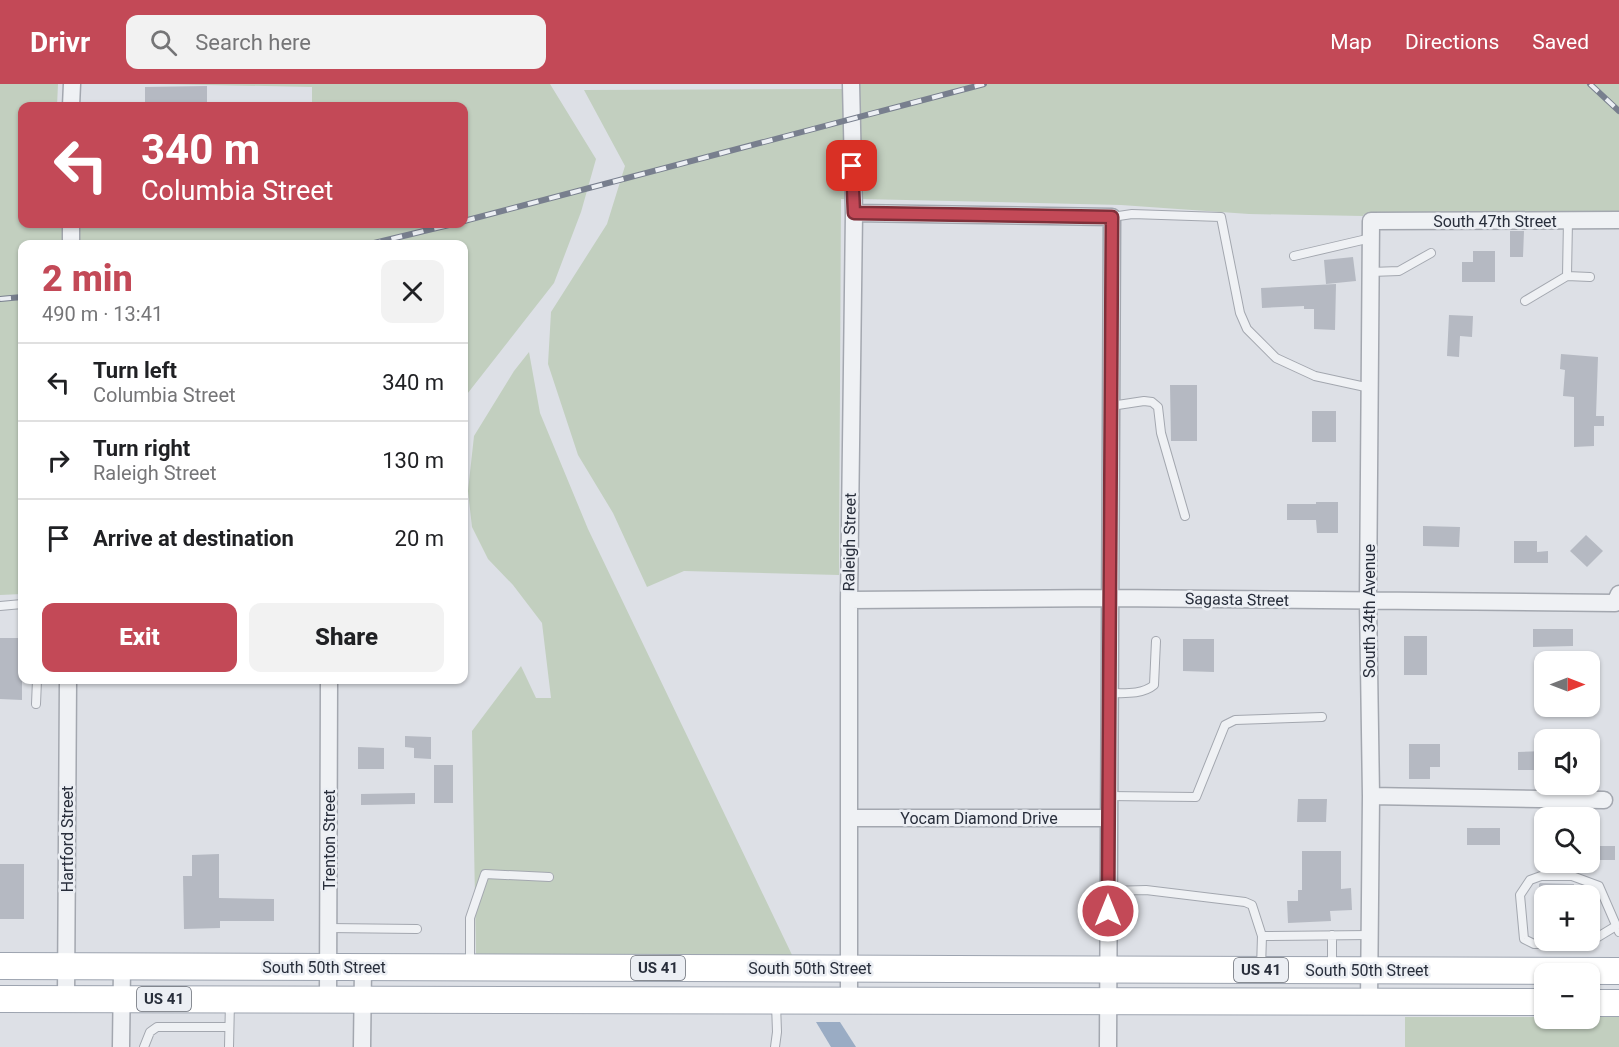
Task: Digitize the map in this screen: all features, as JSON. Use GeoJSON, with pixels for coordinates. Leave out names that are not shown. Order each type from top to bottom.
{"type":"FeatureCollection","features":[{"type":"Feature","properties":{"kind":"main road","name":"South 50th Street"},"geometry":{"type":"LineString","coordinates":[[0,966],[1619,971]]}},
{"type":"Feature","properties":{"kind":"main road","name":"South 50th Street"},"geometry":{"type":"LineString","coordinates":[[0,999],[1534,1002]]}},
{"type":"Feature","properties":{"kind":"main road"},"geometry":{"type":"LineString","coordinates":[[1600,1003],[1619,1003]]}},
{"type":"Feature","properties":{"kind":"street"},"geometry":{"type":"LineString","coordinates":[[71,102],[72,84]]}},
{"type":"Feature","properties":{"kind":"street","name":"Raleigh Street"},"geometry":{"type":"LineString","coordinates":[[849,1001],[849,600],[854,213],[851,84]]}},
{"type":"Feature","properties":{"kind":"street"},"geometry":{"type":"LineString","coordinates":[[854,213],[1112,217],[1108,1047]]}},
{"type":"Feature","properties":{"kind":"street","name":"South 47th Street"},"geometry":{"type":"LineString","coordinates":[[1371,229],[1568,220],[1619,220]]}},
{"type":"Feature","properties":{"kind":"street","name":"South 34th Avenue"},"geometry":{"type":"LineString","coordinates":[[1369,1002],[1371,796],[1368,601],[1371,229]]}},
{"type":"Feature","properties":{"kind":"street","name":"Sagasta Street"},"geometry":{"type":"LineString","coordinates":[[849,600],[1110,598],[1615,603],[1619,594]]}},
{"type":"Feature","properties":{"kind":"street","name":"Hartford Street"},"geometry":{"type":"LineString","coordinates":[[66,999],[68,684]]}},
{"type":"Feature","properties":{"kind":"street","name":"Trenton Street"},"geometry":{"type":"LineString","coordinates":[[328,1000],[329,684]]}},
{"type":"Feature","properties":{"kind":"street"},"geometry":{"type":"LineString","coordinates":[[1371,796],[1604,800]]}},
{"type":"Feature","properties":{"kind":"street","name":"Yocam Diamond Drive"},"geometry":{"type":"LineString","coordinates":[[850,818],[1108,818]]}},
{"type":"Feature","properties":{"kind":"street"},"geometry":{"type":"LineString","coordinates":[[121,1047],[122,967]]}},
{"type":"Feature","properties":{"kind":"street"},"geometry":{"type":"LineString","coordinates":[[362,1047],[363,967]]}},
{"type":"Feature","properties":{"kind":"street"},"geometry":{"type":"LineString","coordinates":[[588,1000],[589,968]]}},
{"type":"Feature","properties":{"kind":"lane"},"geometry":{"type":"LineString","coordinates":[[1112,217],[1132,214],[1221,217],[1240,313],[1247,329],[1276,358],[1286,363],[1315,376],[1370,388]]}},
{"type":"Feature","properties":{"kind":"lane"},"geometry":{"type":"LineString","coordinates":[[1567,276],[1568,220]]}},
{"type":"Feature","properties":{"kind":"lane"},"geometry":{"type":"LineString","coordinates":[[1294,256],[1371,229]]}},
{"type":"Feature","properties":{"kind":"lane"},"geometry":{"type":"LineString","coordinates":[[1371,272],[1400,271],[1431,253]]}},
{"type":"Feature","properties":{"kind":"lane"},"geometry":{"type":"LineString","coordinates":[[1525,301],[1567,276],[1590,277]]}},
{"type":"Feature","properties":{"kind":"lane"},"geometry":{"type":"LineString","coordinates":[[1111,406],[1144,401],[1152,402],[1158,408],[1161,433],[1185,516]]}},
{"type":"Feature","properties":{"kind":"lane"},"geometry":{"type":"LineString","coordinates":[[0,606],[18,604]]}},
{"type":"Feature","properties":{"kind":"lane"},"geometry":{"type":"LineString","coordinates":[[1109,693],[1132,693],[1148,689],[1154,684],[1156,641]]}},
{"type":"Feature","properties":{"kind":"lane"},"geometry":{"type":"LineString","coordinates":[[36,704],[37,684]]}},
{"type":"Feature","properties":{"kind":"lane"},"geometry":{"type":"LineString","coordinates":[[1108,796],[1196,797],[1225,725],[1235,720],[1322,717]]}},
{"type":"Feature","properties":{"kind":"lane"},"geometry":{"type":"LineString","coordinates":[[470,968],[470,918],[485,874],[549,877]]}},
{"type":"Feature","properties":{"kind":"lane"},"geometry":{"type":"LineString","coordinates":[[1541,876],[1572,876],[1599,886],[1618,929],[1588,943],[1534,944],[1524,939],[1520,895],[1530,880],[1541,876]]}},
{"type":"Feature","properties":{"kind":"lane"},"geometry":{"type":"LineString","coordinates":[[1108,891],[1146,890],[1252,904],[1262,936],[1261,970]]}},
{"type":"Feature","properties":{"kind":"lane"},"geometry":{"type":"LineString","coordinates":[[328,928],[417,929]]}},
{"type":"Feature","properties":{"kind":"lane"},"geometry":{"type":"LineString","coordinates":[[1332,935],[1332,970]]}},
{"type":"Feature","properties":{"kind":"lane"},"geometry":{"type":"LineString","coordinates":[[1262,936],[1370,935]]}},
{"type":"Feature","properties":{"kind":"lane"},"geometry":{"type":"LineString","coordinates":[[229,1047],[230,999]]}},
{"type":"Feature","properties":{"kind":"lane"},"geometry":{"type":"LineString","coordinates":[[775,1047],[776,1001]]}},
{"type":"Feature","properties":{"kind":"lane"},"geometry":{"type":"LineString","coordinates":[[144,1047],[150,1032],[158,1027],[229,1027]]}},
{"type":"Feature","properties":{"kind":"green space"},"geometry":{"type":"Polygon","coordinates":[[[0,84],[58,84],[57,102],[18,102],[18,228],[63,228],[63,240],[18,240],[18,594],[0,595],[0,84]]]}},
{"type":"Feature","properties":{"kind":"green space"},"geometry":{"type":"Polygon","coordinates":[[[160,84],[550,84],[596,159],[581,212],[554,283],[468,393],[468,240],[78,240],[79,228],[468,228],[468,102],[312,102],[312,87],[160,84]]]}},
{"type":"Feature","properties":{"kind":"green space"},"geometry":{"type":"Polygon","coordinates":[[[859,84],[1619,84],[1619,213],[1364,214],[1363,216],[1249,214],[1121,205],[861,199],[859,84]]]}},
{"type":"Feature","properties":{"kind":"green space"},"geometry":{"type":"Polygon","coordinates":[[[843,89],[845,199],[841,199],[839,575],[684,571],[647,587],[613,513],[578,455],[548,364],[551,312],[607,224],[625,166],[584,90],[843,89]]]}},
{"type":"Feature","properties":{"kind":"green space"},"geometry":{"type":"Polygon","coordinates":[[[529,352],[540,413],[588,529],[793,957],[476,955],[472,731],[521,666],[536,698],[551,698],[542,623],[513,585],[488,559],[472,527],[468,491],[474,436],[514,371],[529,352]]]}},
{"type":"Feature","properties":{"kind":"green space"},"geometry":{"type":"Polygon","coordinates":[[[1600,1016],[1619,1017],[1619,1047],[1405,1047],[1405,1017],[1534,1017],[1534,1029],[1600,1029],[1600,1016]]]}},
{"type":"Feature","properties":{"kind":"water"},"geometry":{"type":"Polygon","coordinates":[[[816,1022],[840,1022],[856,1047],[831,1047],[816,1022]]]}},
{"type":"Feature","properties":{"kind":"building"},"geometry":{"type":"Polygon","coordinates":[[[207,86],[207,102],[145,102],[145,87],[207,86]]]}},
{"type":"Feature","properties":{"kind":"building"},"geometry":{"type":"Polygon","coordinates":[[[1510,231],[1524,231],[1523,257],[1510,257],[1510,231]]]}},
{"type":"Feature","properties":{"kind":"building"},"geometry":{"type":"Polygon","coordinates":[[[1473,251],[1495,251],[1495,282],[1462,282],[1462,262],[1473,262],[1473,251]]]}},
{"type":"Feature","properties":{"kind":"building"},"geometry":{"type":"Polygon","coordinates":[[[1353,257],[1356,281],[1326,284],[1324,260],[1353,257]]]}},
{"type":"Feature","properties":{"kind":"building"},"geometry":{"type":"Polygon","coordinates":[[[1336,284],[1335,330],[1314,329],[1314,309],[1304,309],[1304,306],[1262,308],[1261,288],[1336,284]]]}},
{"type":"Feature","properties":{"kind":"building"},"geometry":{"type":"Polygon","coordinates":[[[1449,315],[1473,316],[1472,337],[1460,336],[1459,357],[1447,356],[1449,315]]]}},
{"type":"Feature","properties":{"kind":"building"},"geometry":{"type":"Polygon","coordinates":[[[1561,354],[1598,357],[1596,416],[1604,416],[1604,426],[1594,426],[1594,446],[1574,447],[1574,397],[1563,396],[1565,370],[1560,369],[1561,354]]]}},
{"type":"Feature","properties":{"kind":"building"},"geometry":{"type":"Polygon","coordinates":[[[1170,385],[1197,385],[1197,441],[1171,441],[1170,385]]]}},
{"type":"Feature","properties":{"kind":"building"},"geometry":{"type":"Polygon","coordinates":[[[1312,411],[1336,411],[1336,442],[1312,442],[1312,411]]]}},
{"type":"Feature","properties":{"kind":"building"},"geometry":{"type":"Polygon","coordinates":[[[1316,502],[1338,502],[1338,533],[1317,533],[1316,520],[1287,520],[1287,504],[1316,504],[1316,502]]]}},
{"type":"Feature","properties":{"kind":"building"},"geometry":{"type":"Polygon","coordinates":[[[1423,526],[1460,527],[1459,547],[1423,546],[1423,526]]]}},
{"type":"Feature","properties":{"kind":"building"},"geometry":{"type":"Polygon","coordinates":[[[1586,535],[1603,551],[1587,567],[1570,551],[1586,535]]]}},
{"type":"Feature","properties":{"kind":"building"},"geometry":{"type":"Polygon","coordinates":[[[1514,541],[1537,541],[1537,552],[1548,551],[1548,563],[1514,563],[1514,541]]]}},
{"type":"Feature","properties":{"kind":"building"},"geometry":{"type":"Polygon","coordinates":[[[1533,629],[1573,629],[1573,646],[1533,647],[1533,629]]]}},
{"type":"Feature","properties":{"kind":"building"},"geometry":{"type":"Polygon","coordinates":[[[1404,636],[1427,636],[1427,675],[1404,675],[1404,636]]]}},
{"type":"Feature","properties":{"kind":"building"},"geometry":{"type":"Polygon","coordinates":[[[0,638],[18,638],[18,684],[22,684],[22,700],[0,699],[0,638]]]}},
{"type":"Feature","properties":{"kind":"building"},"geometry":{"type":"Polygon","coordinates":[[[1183,639],[1214,639],[1214,672],[1183,671],[1183,639]]]}},
{"type":"Feature","properties":{"kind":"building"},"geometry":{"type":"Polygon","coordinates":[[[405,736],[431,737],[431,759],[414,758],[414,748],[405,747],[405,736]]]}},
{"type":"Feature","properties":{"kind":"building"},"geometry":{"type":"Polygon","coordinates":[[[1409,744],[1440,744],[1440,767],[1430,767],[1430,779],[1409,779],[1409,744]]]}},
{"type":"Feature","properties":{"kind":"building"},"geometry":{"type":"Polygon","coordinates":[[[358,747],[384,748],[384,769],[358,769],[358,747]]]}},
{"type":"Feature","properties":{"kind":"building"},"geometry":{"type":"Polygon","coordinates":[[[1534,751],[1534,770],[1518,770],[1518,752],[1534,751]]]}},
{"type":"Feature","properties":{"kind":"building"},"geometry":{"type":"Polygon","coordinates":[[[434,765],[453,765],[453,803],[434,803],[434,765]]]}},
{"type":"Feature","properties":{"kind":"building"},"geometry":{"type":"Polygon","coordinates":[[[415,793],[415,804],[361,805],[361,794],[415,793]]]}},
{"type":"Feature","properties":{"kind":"building"},"geometry":{"type":"Polygon","coordinates":[[[1298,799],[1327,799],[1326,822],[1297,822],[1298,799]]]}},
{"type":"Feature","properties":{"kind":"building"},"geometry":{"type":"Polygon","coordinates":[[[1467,828],[1500,828],[1500,845],[1467,845],[1467,828]]]}},
{"type":"Feature","properties":{"kind":"building"},"geometry":{"type":"Polygon","coordinates":[[[1600,846],[1615,846],[1615,860],[1600,860],[1600,846]]]}},
{"type":"Feature","properties":{"kind":"building"},"geometry":{"type":"Polygon","coordinates":[[[1302,851],[1341,851],[1341,889],[1351,888],[1352,910],[1330,911],[1331,921],[1288,923],[1287,901],[1298,901],[1298,890],[1302,890],[1302,851]]]}},
{"type":"Feature","properties":{"kind":"building"},"geometry":{"type":"Polygon","coordinates":[[[219,854],[219,898],[274,899],[274,921],[220,921],[220,928],[184,929],[183,876],[192,876],[192,855],[219,854]]]}},
{"type":"Feature","properties":{"kind":"building"},"geometry":{"type":"Polygon","coordinates":[[[0,864],[24,864],[24,919],[0,919],[0,864]]]}},
{"type":"Feature","properties":{"kind":"building"},"geometry":{"type":"Polygon","coordinates":[[[1540,883],[1574,885],[1539,885],[1540,883]]]}},
{"type":"Feature","properties":{"kind":"railway"},"geometry":{"type":"LineString","coordinates":[[468,220],[984,84]]}},
{"type":"Feature","properties":{"kind":"railway"},"geometry":{"type":"LineString","coordinates":[[1590,84],[1619,111]]}},
{"type":"Feature","properties":{"kind":"railway"},"geometry":{"type":"LineString","coordinates":[[387,240],[436,228]]}},
{"type":"Feature","properties":{"kind":"railway"},"geometry":{"type":"LineString","coordinates":[[0,299],[18,297]]}},
{"type":"Feature","properties":{"kind":"route"},"geometry":{"type":"LineString","coordinates":[[852,166],[854,213],[1112,217],[1108,911]]}}]}
